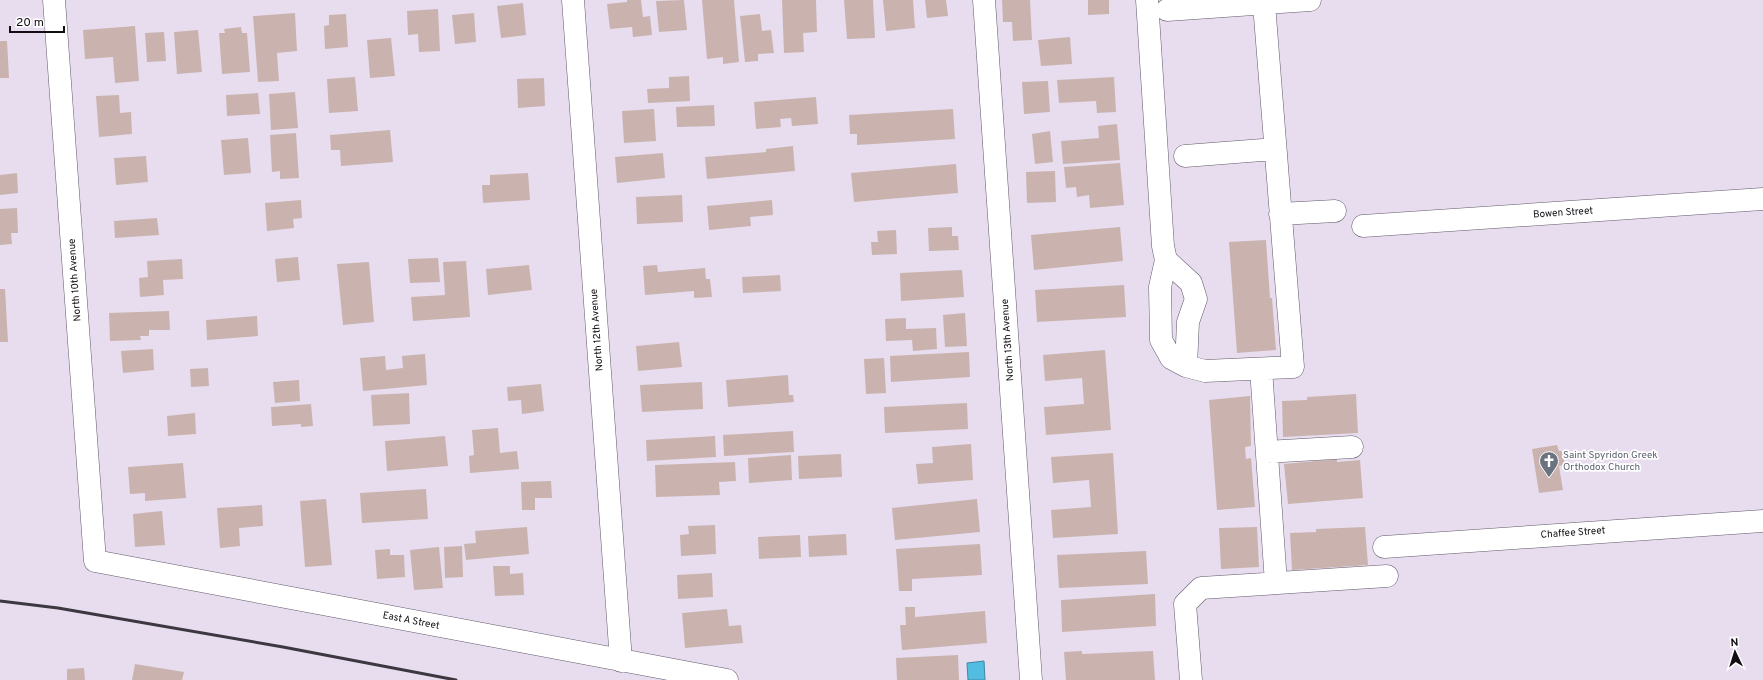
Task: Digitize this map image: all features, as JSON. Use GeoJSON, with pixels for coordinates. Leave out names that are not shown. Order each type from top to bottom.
{"type":"FeatureCollection","features":[{"type":"Feature","properties":{"kind":"street","name":"North 10th Avenue"},"geometry":{"type":"LineString","coordinates":[[54,0],[96,561]]}},
{"type":"Feature","properties":{"kind":"street","name":"North 12th Avenue"},"geometry":{"type":"LineString","coordinates":[[573,0],[621,661]]}},
{"type":"Feature","properties":{"kind":"street","name":"North 13th Avenue"},"geometry":{"type":"LineString","coordinates":[[984,0],[1031,680]]}},
{"type":"Feature","properties":{"kind":"street"},"geometry":{"type":"LineString","coordinates":[[1147,0],[1163,246],[1166,260],[1160,286],[1161,340],[1171,358],[1186,366],[1205,372],[1293,367],[1264,4]]}},
{"type":"Feature","properties":{"kind":"street"},"geometry":{"type":"LineString","coordinates":[[1167,10],[1310,0]]}},
{"type":"Feature","properties":{"kind":"street"},"geometry":{"type":"LineString","coordinates":[[1185,156],[1275,149]]}},
{"type":"Feature","properties":{"kind":"street","name":"Bowen Street"},"geometry":{"type":"LineString","coordinates":[[1363,226],[1763,199]]}},
{"type":"Feature","properties":{"kind":"street"},"geometry":{"type":"LineString","coordinates":[[1280,214],[1335,211]]}},
{"type":"Feature","properties":{"kind":"street"},"geometry":{"type":"LineString","coordinates":[[1166,260],[1191,283],[1196,299],[1188,322],[1186,366]]}},
{"type":"Feature","properties":{"kind":"street"},"geometry":{"type":"LineString","coordinates":[[1160,317],[1188,322]]}},
{"type":"Feature","properties":{"kind":"street"},"geometry":{"type":"LineString","coordinates":[[1261,369],[1276,583]]}},
{"type":"Feature","properties":{"kind":"street"},"geometry":{"type":"LineString","coordinates":[[1267,452],[1352,447]]}},
{"type":"Feature","properties":{"kind":"street","name":"Chaffee Street"},"geometry":{"type":"LineString","coordinates":[[1384,547],[1763,520]]}},
{"type":"Feature","properties":{"kind":"street","name":"East A Street"},"geometry":{"type":"LineString","coordinates":[[96,561],[727,680]]}},
{"type":"Feature","properties":{"kind":"street"},"geometry":{"type":"LineString","coordinates":[[1191,680],[1185,604],[1201,588],[1387,576]]}},
{"type":"Feature","properties":{"kind":"water"},"geometry":{"type":"Polygon","coordinates":[[[984,661],[985,680],[968,680],[967,663],[984,661]]]}},
{"type":"Feature","properties":{"kind":"building"},"geometry":{"type":"Polygon","coordinates":[[[627,0],[641,0],[643,17],[650,16],[652,35],[633,37],[632,27],[610,29],[607,4],[627,2],[627,0]]]}},
{"type":"Feature","properties":{"kind":"building"},"geometry":{"type":"Polygon","coordinates":[[[684,0],[687,30],[659,32],[656,1],[684,0]]]}},
{"type":"Feature","properties":{"kind":"building"},"geometry":{"type":"Polygon","coordinates":[[[702,0],[734,0],[739,62],[723,64],[723,57],[707,59],[702,0]]]}},
{"type":"Feature","properties":{"kind":"building"},"geometry":{"type":"Polygon","coordinates":[[[782,0],[816,0],[817,32],[803,33],[804,52],[784,53],[782,0]]]}},
{"type":"Feature","properties":{"kind":"building"},"geometry":{"type":"Polygon","coordinates":[[[844,0],[873,0],[875,38],[847,39],[844,0]]]}},
{"type":"Feature","properties":{"kind":"building"},"geometry":{"type":"Polygon","coordinates":[[[883,0],[913,0],[915,28],[886,31],[883,0]]]}},
{"type":"Feature","properties":{"kind":"building"},"geometry":{"type":"Polygon","coordinates":[[[925,0],[946,0],[948,16],[927,18],[925,0]]]}},
{"type":"Feature","properties":{"kind":"building"},"geometry":{"type":"Polygon","coordinates":[[[1002,0],[1030,0],[1032,40],[1013,41],[1012,22],[1003,22],[1002,0]]]}},
{"type":"Feature","properties":{"kind":"building"},"geometry":{"type":"Polygon","coordinates":[[[1088,0],[1109,0],[1109,14],[1088,15],[1088,0]]]}},
{"type":"Feature","properties":{"kind":"building"},"geometry":{"type":"Polygon","coordinates":[[[523,3],[526,35],[501,38],[497,6],[523,3]]]}},
{"type":"Feature","properties":{"kind":"building"},"geometry":{"type":"Polygon","coordinates":[[[438,9],[440,51],[419,52],[418,34],[408,35],[407,11],[438,9]]]}},
{"type":"Feature","properties":{"kind":"building"},"geometry":{"type":"Polygon","coordinates":[[[295,13],[297,51],[277,53],[279,81],[258,82],[253,16],[295,13]]]}},
{"type":"Feature","properties":{"kind":"building"},"geometry":{"type":"Polygon","coordinates":[[[474,13],[476,42],[455,44],[452,15],[474,13]]]}},
{"type":"Feature","properties":{"kind":"building"},"geometry":{"type":"Polygon","coordinates":[[[346,14],[348,47],[325,49],[324,26],[329,25],[329,15],[346,14]]]}},
{"type":"Feature","properties":{"kind":"building"},"geometry":{"type":"Polygon","coordinates":[[[760,14],[762,31],[771,30],[774,53],[758,54],[758,61],[745,62],[740,16],[760,14]]]}},
{"type":"Feature","properties":{"kind":"building"},"geometry":{"type":"Polygon","coordinates":[[[135,26],[139,81],[115,83],[113,57],[85,59],[83,30],[135,26]]]}},
{"type":"Feature","properties":{"kind":"building"},"geometry":{"type":"Polygon","coordinates":[[[241,27],[242,33],[247,33],[250,72],[222,74],[219,33],[225,33],[224,29],[241,27]]]}},
{"type":"Feature","properties":{"kind":"building"},"geometry":{"type":"Polygon","coordinates":[[[198,30],[202,72],[177,74],[174,32],[198,30]]]}},
{"type":"Feature","properties":{"kind":"building"},"geometry":{"type":"Polygon","coordinates":[[[164,32],[166,61],[147,62],[145,33],[164,32]]]}},
{"type":"Feature","properties":{"kind":"building"},"geometry":{"type":"Polygon","coordinates":[[[1070,37],[1072,64],[1041,66],[1038,40],[1070,37]]]}},
{"type":"Feature","properties":{"kind":"building"},"geometry":{"type":"Polygon","coordinates":[[[391,38],[395,76],[370,78],[367,40],[391,38]]]}},
{"type":"Feature","properties":{"kind":"building"},"geometry":{"type":"Polygon","coordinates":[[[0,41],[7,41],[9,78],[0,78],[0,41]]]}},
{"type":"Feature","properties":{"kind":"building"},"geometry":{"type":"Polygon","coordinates":[[[689,76],[690,101],[648,103],[647,89],[669,88],[669,77],[689,76]]]}},
{"type":"Feature","properties":{"kind":"building"},"geometry":{"type":"Polygon","coordinates":[[[355,77],[358,111],[329,113],[327,79],[355,77]]]}},
{"type":"Feature","properties":{"kind":"building"},"geometry":{"type":"Polygon","coordinates":[[[1114,77],[1116,112],[1097,113],[1096,101],[1059,103],[1057,80],[1114,77]]]}},
{"type":"Feature","properties":{"kind":"building"},"geometry":{"type":"Polygon","coordinates":[[[544,78],[545,106],[518,108],[517,79],[544,78]]]}},
{"type":"Feature","properties":{"kind":"building"},"geometry":{"type":"Polygon","coordinates":[[[1048,81],[1050,112],[1024,114],[1022,82],[1048,81]]]}},
{"type":"Feature","properties":{"kind":"building"},"geometry":{"type":"Polygon","coordinates":[[[295,92],[298,128],[271,130],[269,94],[295,92]]]}},
{"type":"Feature","properties":{"kind":"building"},"geometry":{"type":"Polygon","coordinates":[[[258,93],[260,114],[227,116],[226,95],[258,93]]]}},
{"type":"Feature","properties":{"kind":"building"},"geometry":{"type":"Polygon","coordinates":[[[119,95],[120,113],[131,112],[132,134],[99,137],[96,96],[119,95]]]}},
{"type":"Feature","properties":{"kind":"building"},"geometry":{"type":"Polygon","coordinates":[[[816,97],[818,124],[792,126],[791,118],[780,119],[781,127],[756,129],[754,102],[816,97]]]}},
{"type":"Feature","properties":{"kind":"building"},"geometry":{"type":"Polygon","coordinates":[[[714,105],[715,126],[677,127],[676,107],[714,105]]]}},
{"type":"Feature","properties":{"kind":"building"},"geometry":{"type":"Polygon","coordinates":[[[654,109],[656,141],[624,143],[622,111],[654,109]]]}},
{"type":"Feature","properties":{"kind":"building"},"geometry":{"type":"Polygon","coordinates":[[[953,109],[955,139],[857,145],[857,134],[850,134],[849,115],[953,109]]]}},
{"type":"Feature","properties":{"kind":"building"},"geometry":{"type":"Polygon","coordinates":[[[1117,124],[1120,160],[1063,164],[1061,141],[1099,138],[1098,126],[1117,124]]]}},
{"type":"Feature","properties":{"kind":"building"},"geometry":{"type":"Polygon","coordinates":[[[390,130],[393,162],[341,166],[340,150],[331,150],[330,135],[390,130]]]}},
{"type":"Feature","properties":{"kind":"building"},"geometry":{"type":"Polygon","coordinates":[[[1050,131],[1053,162],[1035,164],[1032,134],[1050,131]]]}},
{"type":"Feature","properties":{"kind":"building"},"geometry":{"type":"Polygon","coordinates":[[[296,133],[299,178],[280,179],[280,171],[272,172],[270,135],[296,133]]]}},
{"type":"Feature","properties":{"kind":"building"},"geometry":{"type":"Polygon","coordinates":[[[248,138],[251,173],[224,175],[221,140],[248,138]]]}},
{"type":"Feature","properties":{"kind":"building"},"geometry":{"type":"Polygon","coordinates":[[[793,146],[795,171],[707,179],[705,157],[766,152],[766,149],[793,146]]]}},
{"type":"Feature","properties":{"kind":"building"},"geometry":{"type":"Polygon","coordinates":[[[663,153],[665,178],[617,183],[615,157],[663,153]]]}},
{"type":"Feature","properties":{"kind":"building"},"geometry":{"type":"Polygon","coordinates":[[[146,156],[148,182],[116,185],[114,158],[146,156]]]}},
{"type":"Feature","properties":{"kind":"building"},"geometry":{"type":"Polygon","coordinates":[[[1120,163],[1124,205],[1090,208],[1089,195],[1077,197],[1076,187],[1066,188],[1064,167],[1120,163]]]}},
{"type":"Feature","properties":{"kind":"building"},"geometry":{"type":"Polygon","coordinates":[[[956,164],[958,193],[854,202],[851,173],[956,164]]]}},
{"type":"Feature","properties":{"kind":"building"},"geometry":{"type":"Polygon","coordinates":[[[1055,171],[1056,202],[1027,203],[1026,172],[1055,171]]]}},
{"type":"Feature","properties":{"kind":"building"},"geometry":{"type":"Polygon","coordinates":[[[17,173],[18,193],[0,195],[0,175],[17,173]]]}},
{"type":"Feature","properties":{"kind":"building"},"geometry":{"type":"Polygon","coordinates":[[[528,173],[530,200],[483,203],[482,185],[490,185],[490,175],[528,173]]]}},
{"type":"Feature","properties":{"kind":"building"},"geometry":{"type":"Polygon","coordinates":[[[682,195],[683,222],[637,224],[636,197],[682,195]]]}},
{"type":"Feature","properties":{"kind":"building"},"geometry":{"type":"Polygon","coordinates":[[[301,200],[302,218],[293,219],[294,228],[267,231],[265,203],[301,200]]]}},
{"type":"Feature","properties":{"kind":"building"},"geometry":{"type":"Polygon","coordinates":[[[772,200],[773,215],[750,217],[751,226],[709,230],[707,206],[772,200]]]}},
{"type":"Feature","properties":{"kind":"building"},"geometry":{"type":"Polygon","coordinates":[[[17,208],[18,233],[11,233],[12,244],[0,245],[0,209],[17,208]]]}},
{"type":"Feature","properties":{"kind":"building"},"geometry":{"type":"Polygon","coordinates":[[[157,218],[159,235],[115,238],[114,221],[157,218]]]}},
{"type":"Feature","properties":{"kind":"building"},"geometry":{"type":"Polygon","coordinates":[[[952,227],[952,236],[958,236],[959,250],[929,251],[928,228],[952,227]]]}},
{"type":"Feature","properties":{"kind":"building"},"geometry":{"type":"Polygon","coordinates":[[[1120,227],[1123,261],[1034,270],[1031,235],[1120,227]]]}},
{"type":"Feature","properties":{"kind":"building"},"geometry":{"type":"Polygon","coordinates":[[[896,230],[897,254],[872,255],[871,242],[878,242],[877,231],[896,230]]]}},
{"type":"Feature","properties":{"kind":"building"},"geometry":{"type":"Polygon","coordinates":[[[1266,240],[1270,298],[1272,298],[1276,350],[1237,353],[1229,242],[1266,240]]]}},
{"type":"Feature","properties":{"kind":"building"},"geometry":{"type":"Polygon","coordinates":[[[298,257],[300,280],[277,282],[275,259],[298,257]]]}},
{"type":"Feature","properties":{"kind":"building"},"geometry":{"type":"Polygon","coordinates":[[[438,258],[440,282],[410,283],[408,259],[438,258]]]}},
{"type":"Feature","properties":{"kind":"building"},"geometry":{"type":"Polygon","coordinates":[[[182,259],[183,279],[163,280],[164,295],[140,297],[139,278],[148,277],[147,261],[182,259]]]}},
{"type":"Feature","properties":{"kind":"building"},"geometry":{"type":"Polygon","coordinates":[[[466,261],[470,317],[413,321],[411,297],[445,295],[443,262],[466,261]]]}},
{"type":"Feature","properties":{"kind":"building"},"geometry":{"type":"Polygon","coordinates":[[[369,262],[374,322],[343,325],[337,264],[369,262]]]}},
{"type":"Feature","properties":{"kind":"building"},"geometry":{"type":"Polygon","coordinates":[[[529,265],[532,290],[488,295],[486,269],[529,265]]]}},
{"type":"Feature","properties":{"kind":"building"},"geometry":{"type":"Polygon","coordinates":[[[657,265],[658,272],[705,268],[706,279],[710,279],[712,297],[694,298],[694,291],[645,295],[643,266],[657,265]]]}},
{"type":"Feature","properties":{"kind":"building"},"geometry":{"type":"Polygon","coordinates":[[[962,270],[964,297],[901,301],[900,273],[962,270]]]}},
{"type":"Feature","properties":{"kind":"building"},"geometry":{"type":"Polygon","coordinates":[[[780,275],[781,291],[743,293],[742,277],[780,275]]]}},
{"type":"Feature","properties":{"kind":"building"},"geometry":{"type":"Polygon","coordinates":[[[1124,285],[1126,317],[1037,322],[1035,290],[1124,285]]]}},
{"type":"Feature","properties":{"kind":"building"},"geometry":{"type":"Polygon","coordinates":[[[0,289],[5,289],[8,342],[0,342],[0,289]]]}},
{"type":"Feature","properties":{"kind":"building"},"geometry":{"type":"Polygon","coordinates":[[[169,311],[170,330],[149,330],[149,336],[140,336],[141,340],[110,341],[109,313],[169,311]]]}},
{"type":"Feature","properties":{"kind":"building"},"geometry":{"type":"Polygon","coordinates":[[[965,313],[967,346],[945,347],[943,315],[965,313]]]}},
{"type":"Feature","properties":{"kind":"building"},"geometry":{"type":"Polygon","coordinates":[[[257,316],[258,336],[207,340],[206,320],[257,316]]]}},
{"type":"Feature","properties":{"kind":"building"},"geometry":{"type":"Polygon","coordinates":[[[906,318],[906,329],[936,328],[937,349],[913,351],[912,340],[886,341],[885,319],[906,318]]]}},
{"type":"Feature","properties":{"kind":"building"},"geometry":{"type":"Polygon","coordinates":[[[679,342],[682,367],[638,371],[636,346],[679,342]]]}},
{"type":"Feature","properties":{"kind":"building"},"geometry":{"type":"Polygon","coordinates":[[[153,349],[154,370],[123,373],[121,351],[153,349]]]}},
{"type":"Feature","properties":{"kind":"building"},"geometry":{"type":"Polygon","coordinates":[[[1105,350],[1111,430],[1046,435],[1044,407],[1084,404],[1082,378],[1045,381],[1043,355],[1105,350]]]}},
{"type":"Feature","properties":{"kind":"building"},"geometry":{"type":"Polygon","coordinates":[[[969,352],[970,377],[891,382],[890,356],[969,352]]]}},
{"type":"Feature","properties":{"kind":"building"},"geometry":{"type":"Polygon","coordinates":[[[425,354],[427,385],[363,391],[360,358],[385,356],[386,370],[403,368],[402,356],[425,354]]]}},
{"type":"Feature","properties":{"kind":"building"},"geometry":{"type":"Polygon","coordinates":[[[884,358],[886,393],[866,394],[864,359],[884,358]]]}},
{"type":"Feature","properties":{"kind":"building"},"geometry":{"type":"Polygon","coordinates":[[[208,368],[209,386],[191,387],[190,369],[208,368]]]}},
{"type":"Feature","properties":{"kind":"building"},"geometry":{"type":"Polygon","coordinates":[[[788,375],[789,395],[793,395],[794,402],[728,407],[726,380],[788,375]]]}},
{"type":"Feature","properties":{"kind":"building"},"geometry":{"type":"Polygon","coordinates":[[[299,380],[300,401],[275,403],[273,382],[299,380]]]}},
{"type":"Feature","properties":{"kind":"building"},"geometry":{"type":"Polygon","coordinates":[[[702,382],[703,409],[642,412],[640,385],[702,382]]]}},
{"type":"Feature","properties":{"kind":"building"},"geometry":{"type":"Polygon","coordinates":[[[541,384],[544,411],[522,414],[521,400],[508,401],[507,387],[541,384]]]}},
{"type":"Feature","properties":{"kind":"building"},"geometry":{"type":"Polygon","coordinates":[[[409,393],[410,424],[373,426],[371,395],[409,393]]]}},
{"type":"Feature","properties":{"kind":"building"},"geometry":{"type":"Polygon","coordinates":[[[1356,394],[1358,433],[1283,437],[1282,401],[1307,400],[1307,397],[1356,394]]]}},
{"type":"Feature","properties":{"kind":"building"},"geometry":{"type":"Polygon","coordinates":[[[1250,396],[1251,446],[1245,447],[1246,459],[1251,458],[1255,507],[1217,510],[1209,400],[1250,396]]]}},
{"type":"Feature","properties":{"kind":"building"},"geometry":{"type":"Polygon","coordinates":[[[967,403],[968,429],[885,433],[884,407],[967,403]]]}},
{"type":"Feature","properties":{"kind":"building"},"geometry":{"type":"Polygon","coordinates":[[[311,404],[313,426],[301,427],[301,424],[272,426],[271,407],[311,404]]]}},
{"type":"Feature","properties":{"kind":"building"},"geometry":{"type":"Polygon","coordinates":[[[195,413],[196,434],[168,436],[167,416],[195,413]]]}},
{"type":"Feature","properties":{"kind":"building"},"geometry":{"type":"Polygon","coordinates":[[[498,428],[500,453],[517,451],[519,469],[470,473],[469,456],[474,455],[472,430],[498,428]]]}},
{"type":"Feature","properties":{"kind":"building"},"geometry":{"type":"Polygon","coordinates":[[[793,431],[794,452],[724,456],[723,435],[793,431]]]}},
{"type":"Feature","properties":{"kind":"building"},"geometry":{"type":"Polygon","coordinates":[[[445,436],[448,466],[387,471],[385,441],[445,436]]]}},
{"type":"Feature","properties":{"kind":"building"},"geometry":{"type":"Polygon","coordinates":[[[715,436],[716,457],[647,461],[646,440],[715,436]]]}},
{"type":"Feature","properties":{"kind":"building"},"geometry":{"type":"Polygon","coordinates":[[[971,444],[973,480],[918,484],[916,464],[933,463],[932,447],[971,444]]]}},
{"type":"Feature","properties":{"kind":"building","name":"Saint Spyridon Greek Orthodox Church"},"geometry":{"type":"Polygon","coordinates":[[[1557,445],[1559,451],[1562,451],[1565,465],[1559,466],[1563,490],[1539,493],[1532,449],[1557,445]]]}},
{"type":"Feature","properties":{"kind":"building"},"geometry":{"type":"Polygon","coordinates":[[[1113,453],[1118,534],[1053,538],[1051,510],[1091,507],[1089,480],[1053,483],[1051,457],[1113,453]]]}},
{"type":"Feature","properties":{"kind":"building"},"geometry":{"type":"Polygon","coordinates":[[[841,454],[842,477],[799,479],[798,456],[841,454]]]}},
{"type":"Feature","properties":{"kind":"building"},"geometry":{"type":"Polygon","coordinates":[[[791,455],[792,480],[749,483],[748,458],[791,455]]]}},
{"type":"Feature","properties":{"kind":"building"},"geometry":{"type":"Polygon","coordinates":[[[1337,459],[1337,462],[1360,460],[1363,498],[1288,504],[1284,464],[1337,459]]]}},
{"type":"Feature","properties":{"kind":"building"},"geometry":{"type":"Polygon","coordinates":[[[735,462],[736,481],[719,482],[720,495],[656,497],[655,465],[735,462]]]}},
{"type":"Feature","properties":{"kind":"building"},"geometry":{"type":"Polygon","coordinates":[[[183,463],[186,498],[145,501],[145,493],[130,494],[128,467],[183,463]]]}},
{"type":"Feature","properties":{"kind":"building"},"geometry":{"type":"Polygon","coordinates":[[[551,481],[552,498],[535,498],[535,510],[522,510],[521,482],[551,481]]]}},
{"type":"Feature","properties":{"kind":"building"},"geometry":{"type":"Polygon","coordinates":[[[426,489],[428,519],[362,523],[360,493],[426,489]]]}},
{"type":"Feature","properties":{"kind":"building"},"geometry":{"type":"Polygon","coordinates":[[[326,499],[332,565],[305,567],[300,501],[326,499]]]}},
{"type":"Feature","properties":{"kind":"building"},"geometry":{"type":"Polygon","coordinates":[[[977,499],[980,532],[895,540],[892,508],[977,499]]]}},
{"type":"Feature","properties":{"kind":"building"},"geometry":{"type":"Polygon","coordinates":[[[262,505],[263,526],[239,528],[240,546],[220,548],[217,508],[262,505]]]}},
{"type":"Feature","properties":{"kind":"building"},"geometry":{"type":"Polygon","coordinates":[[[162,511],[165,545],[135,547],[133,514],[162,511]]]}},
{"type":"Feature","properties":{"kind":"building"},"geometry":{"type":"Polygon","coordinates":[[[715,525],[716,554],[681,556],[680,535],[689,534],[688,526],[715,525]]]}},
{"type":"Feature","properties":{"kind":"building"},"geometry":{"type":"Polygon","coordinates":[[[527,527],[529,554],[466,560],[464,544],[476,543],[475,531],[527,527]]]}},
{"type":"Feature","properties":{"kind":"building"},"geometry":{"type":"Polygon","coordinates":[[[1257,527],[1259,567],[1221,569],[1219,528],[1257,527]]]}},
{"type":"Feature","properties":{"kind":"building"},"geometry":{"type":"Polygon","coordinates":[[[1365,527],[1368,565],[1292,570],[1290,533],[1316,532],[1316,529],[1365,527]]]}},
{"type":"Feature","properties":{"kind":"building"},"geometry":{"type":"Polygon","coordinates":[[[846,534],[847,555],[809,557],[808,536],[846,534]]]}},
{"type":"Feature","properties":{"kind":"building"},"geometry":{"type":"Polygon","coordinates":[[[800,535],[801,557],[759,559],[758,537],[800,535]]]}},
{"type":"Feature","properties":{"kind":"building"},"geometry":{"type":"Polygon","coordinates":[[[980,544],[982,575],[912,579],[912,591],[899,591],[896,549],[980,544]]]}},
{"type":"Feature","properties":{"kind":"building"},"geometry":{"type":"Polygon","coordinates":[[[462,546],[463,577],[445,578],[444,547],[462,546]]]}},
{"type":"Feature","properties":{"kind":"building"},"geometry":{"type":"Polygon","coordinates":[[[439,547],[443,588],[414,590],[410,550],[439,547]]]}},
{"type":"Feature","properties":{"kind":"building"},"geometry":{"type":"Polygon","coordinates":[[[390,549],[390,555],[404,555],[405,577],[377,579],[375,550],[390,549]]]}},
{"type":"Feature","properties":{"kind":"building"},"geometry":{"type":"Polygon","coordinates":[[[1146,551],[1148,584],[1059,588],[1057,555],[1146,551]]]}},
{"type":"Feature","properties":{"kind":"building"},"geometry":{"type":"Polygon","coordinates":[[[493,566],[510,566],[510,574],[523,573],[524,595],[495,596],[493,566]]]}},
{"type":"Feature","properties":{"kind":"building"},"geometry":{"type":"Polygon","coordinates":[[[712,573],[713,597],[678,599],[677,575],[712,573]]]}},
{"type":"Feature","properties":{"kind":"building"},"geometry":{"type":"Polygon","coordinates":[[[1155,594],[1156,626],[1062,632],[1061,600],[1155,594]]]}},
{"type":"Feature","properties":{"kind":"building"},"geometry":{"type":"Polygon","coordinates":[[[905,607],[915,607],[915,617],[985,611],[987,643],[902,650],[900,625],[906,625],[905,607]]]}},
{"type":"Feature","properties":{"kind":"building"},"geometry":{"type":"Polygon","coordinates":[[[727,609],[729,626],[741,625],[743,643],[685,648],[682,613],[727,609]]]}},
{"type":"Feature","properties":{"kind":"building"},"geometry":{"type":"Polygon","coordinates":[[[1082,651],[1082,654],[1153,651],[1155,680],[1066,680],[1064,652],[1082,651]]]}},
{"type":"Feature","properties":{"kind":"building"},"geometry":{"type":"Polygon","coordinates":[[[958,655],[959,680],[897,680],[896,658],[958,655]]]}},
{"type":"Feature","properties":{"kind":"building"},"geometry":{"type":"Polygon","coordinates":[[[135,664],[184,672],[182,680],[132,680],[135,664]]]}},
{"type":"Feature","properties":{"kind":"building"},"geometry":{"type":"Polygon","coordinates":[[[84,668],[85,680],[67,680],[67,669],[84,668]]]}},
{"type":"Feature","properties":{"kind":"railway"},"geometry":{"type":"LineString","coordinates":[[0,601],[58,608],[283,647],[456,680]]}},
{"type":"Feature","properties":{"kind":"place","name":"Saint Spyridon Greek Orthodox Church"},"geometry":{"type":"Point","coordinates":[1549,478]}}]}
